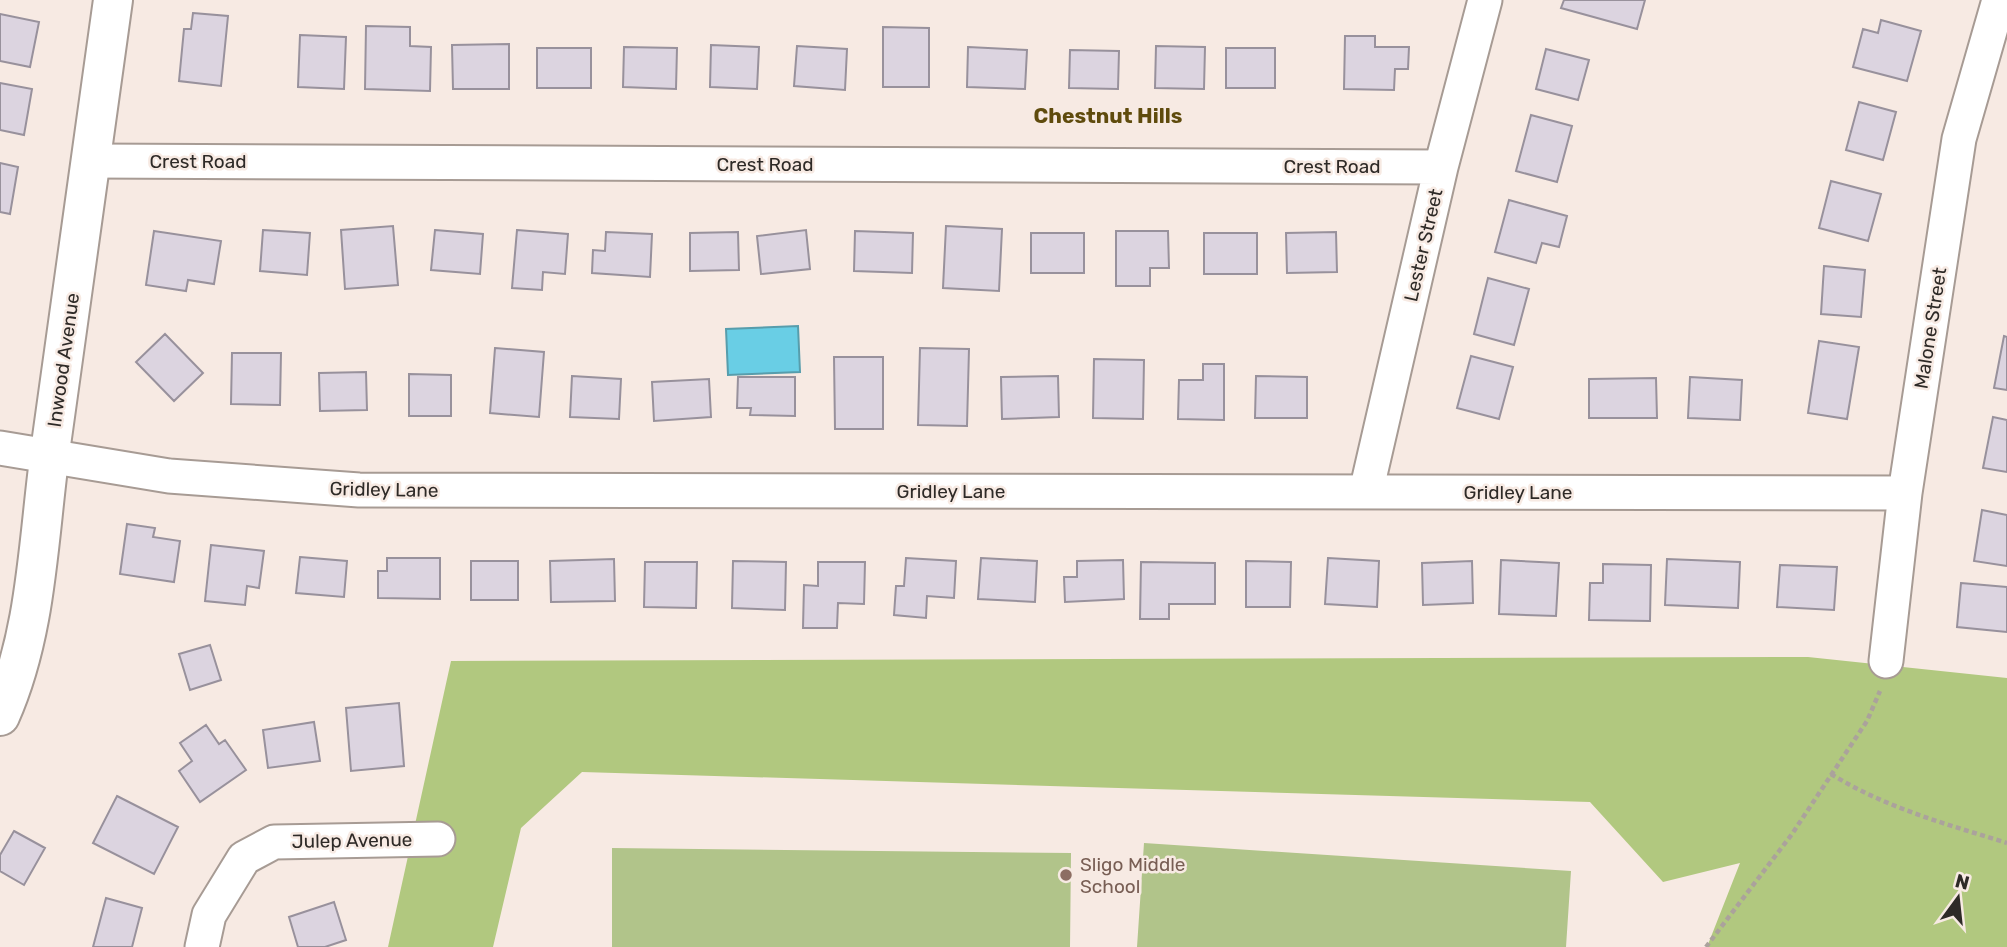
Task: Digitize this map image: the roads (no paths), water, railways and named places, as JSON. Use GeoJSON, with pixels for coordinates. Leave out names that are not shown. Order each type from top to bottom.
{"type":"FeatureCollection","features":[{"type":"Feature","properties":{"kind":"street","name":"Inwood Avenue"},"geometry":{"type":"LineString","coordinates":[[0,716],[14,684],[29,630],[113,0]]}},
{"type":"Feature","properties":{"kind":"street","name":"Lester Street"},"geometry":{"type":"LineString","coordinates":[[1366,492],[1441,167],[1485,0]]}},
{"type":"Feature","properties":{"kind":"street","name":"Malone Street"},"geometry":{"type":"LineString","coordinates":[[1886,661],[1905,492],[1959,139],[1999,0]]}},
{"type":"Feature","properties":{"kind":"street","name":"Crest Road"},"geometry":{"type":"LineString","coordinates":[[90,161],[1441,167]]}},
{"type":"Feature","properties":{"kind":"street","name":"Gridley Lane"},"geometry":{"type":"LineString","coordinates":[[0,448],[169,476],[359,490],[1905,492]]}},
{"type":"Feature","properties":{"kind":"street","name":"Julep Avenue"},"geometry":{"type":"LineString","coordinates":[[202,947],[209,915],[244,858],[274,842],[438,839]]}},
{"type":"Feature","properties":{"kind":"water"},"geometry":{"type":"Polygon","coordinates":[[[798,326],[800,372],[728,375],[726,329],[798,326]]]}},
{"type":"Feature","properties":{"kind":"place","name":"Sligo Middle School"},"geometry":{"type":"Point","coordinates":[1066,875]}},
{"type":"Feature","properties":{"kind":"district","name":"Chestnut Hills"},"geometry":{"type":"Point","coordinates":[1108,116]}}]}
